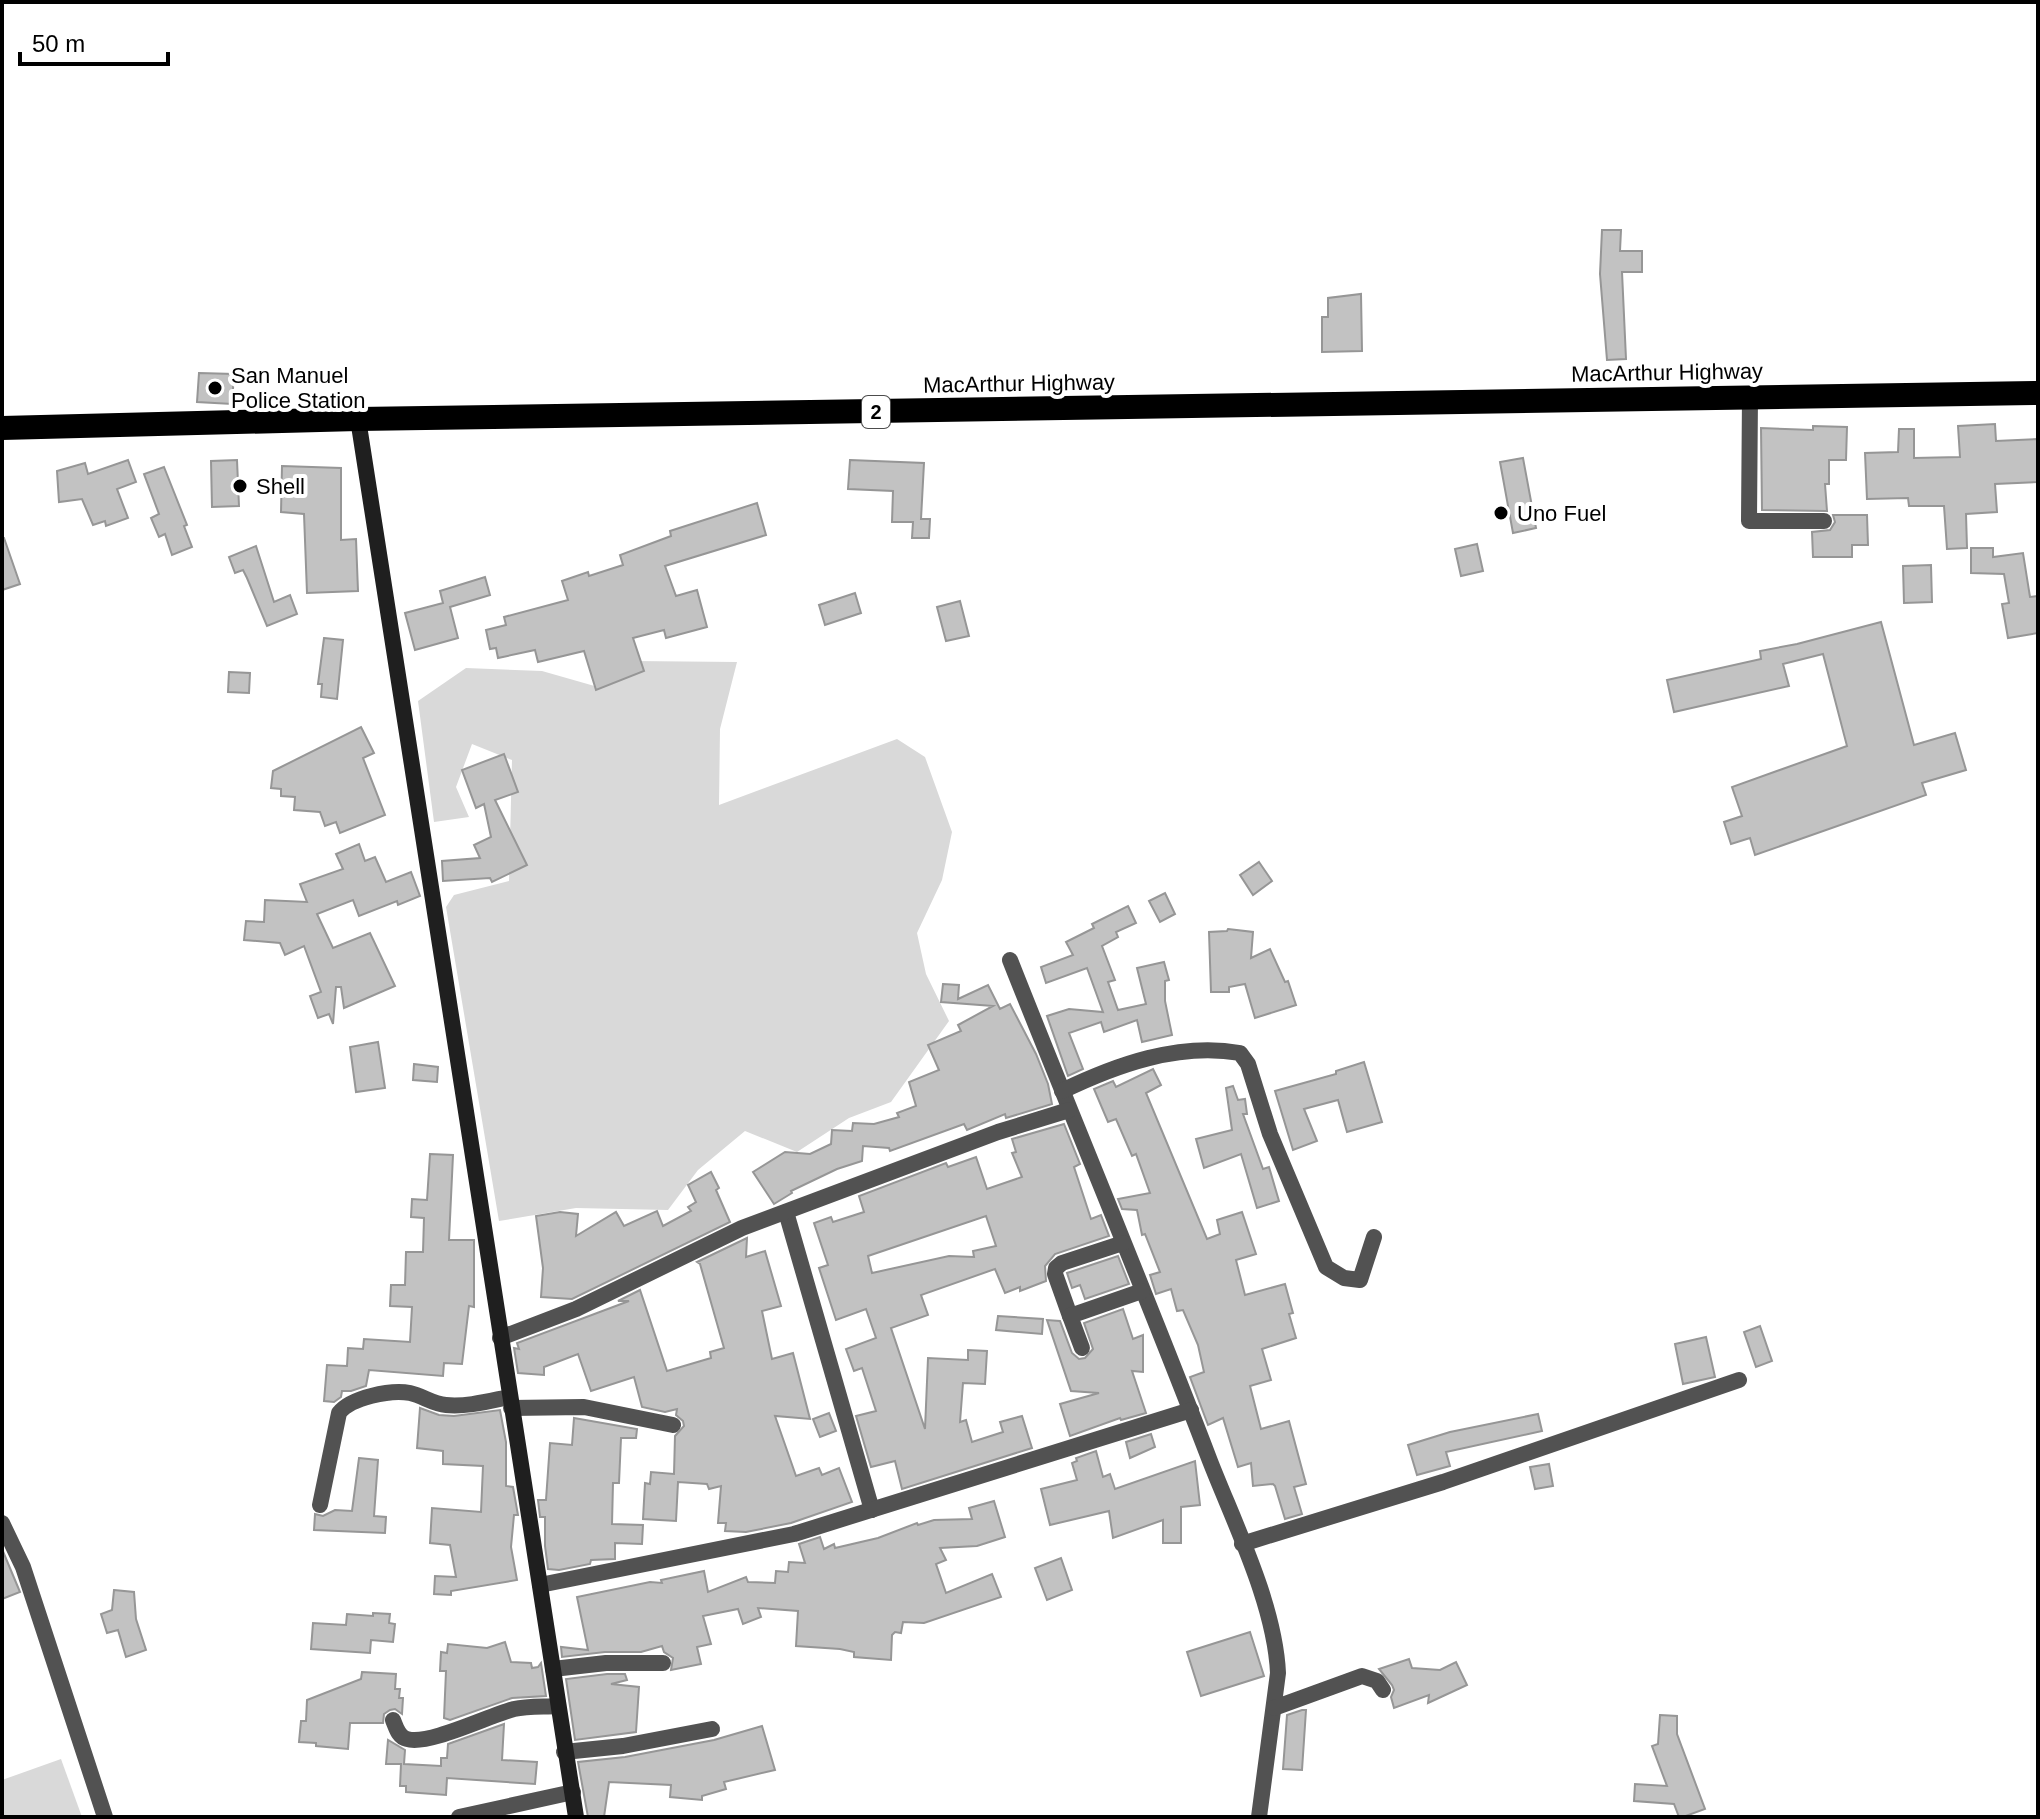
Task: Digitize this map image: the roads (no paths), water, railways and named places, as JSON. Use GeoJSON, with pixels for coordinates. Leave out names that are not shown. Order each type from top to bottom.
{"type":"FeatureCollection","features":[{"type":"Feature","properties":{"kind":"highway","name":"MacArthur Highway"},"geometry":{"type":"LineString","coordinates":[[2,428],[358,419],[2038,393]]}},
{"type":"Feature","properties":{"kind":"main road"},"geometry":{"type":"LineString","coordinates":[[358,419],[576,1817]]}},
{"type":"Feature","properties":{"kind":"street"},"geometry":{"type":"LineString","coordinates":[[1750,396],[1749,521],[1824,521]]}},
{"type":"Feature","properties":{"kind":"street"},"geometry":{"type":"LineString","coordinates":[[1010,960],[1268,1610],[1277,1649],[1278,1673],[1259,1817]]}},
{"type":"Feature","properties":{"kind":"street"},"geometry":{"type":"LineString","coordinates":[[1062,1091],[1096,1074],[1135,1062],[1200,1051],[1240,1053],[1248,1064],[1270,1134],[1326,1267],[1344,1278],[1360,1280],[1374,1237]]}},
{"type":"Feature","properties":{"kind":"street"},"geometry":{"type":"LineString","coordinates":[[500,1338],[576,1309],[710,1242],[998,1132],[1069,1110]]}},
{"type":"Feature","properties":{"kind":"street"},"geometry":{"type":"LineString","coordinates":[[786,1212],[872,1510]]}},
{"type":"Feature","properties":{"kind":"street"},"geometry":{"type":"LineString","coordinates":[[1082,1348],[1055,1274],[1056,1268],[1062,1263],[1123,1243]]}},
{"type":"Feature","properties":{"kind":"street"},"geometry":{"type":"LineString","coordinates":[[1070,1316],[1142,1291]]}},
{"type":"Feature","properties":{"kind":"street"},"geometry":{"type":"LineString","coordinates":[[1242,1544],[1443,1482],[1739,1380]]}},
{"type":"Feature","properties":{"kind":"street"},"geometry":{"type":"LineString","coordinates":[[320,1505],[339,1413],[344,1406],[395,1392],[410,1393],[447,1405],[510,1403],[584,1407],[673,1425]]}},
{"type":"Feature","properties":{"kind":"street"},"geometry":{"type":"LineString","coordinates":[[540,1585],[752,1544],[872,1510],[1191,1410]]}},
{"type":"Feature","properties":{"kind":"street"},"geometry":{"type":"LineString","coordinates":[[2,1523],[23,1567],[105,1817]]}},
{"type":"Feature","properties":{"kind":"street"},"geometry":{"type":"LineString","coordinates":[[553,1669],[606,1663],[663,1663]]}},
{"type":"Feature","properties":{"kind":"street"},"geometry":{"type":"LineString","coordinates":[[1274,1708],[1362,1676],[1377,1681],[1383,1690]]}},
{"type":"Feature","properties":{"kind":"street"},"geometry":{"type":"LineString","coordinates":[[393,1720],[399,1734],[405,1739],[416,1740],[517,1709],[558,1706]]}},
{"type":"Feature","properties":{"kind":"street"},"geometry":{"type":"LineString","coordinates":[[564,1752],[623,1746],[712,1729]]}},
{"type":"Feature","properties":{"kind":"street"},"geometry":{"type":"LineString","coordinates":[[459,1817],[573,1792]]}},
{"type":"Feature","properties":{"kind":"place","name":"San Manuel Police Station"},"geometry":{"type":"Point","coordinates":[215,388]}},
{"type":"Feature","properties":{"kind":"place","name":"Shell"},"geometry":{"type":"Point","coordinates":[240,486]}},
{"type":"Feature","properties":{"kind":"place","name":"Uno Fuel"},"geometry":{"type":"Point","coordinates":[1501,513]}}]}
